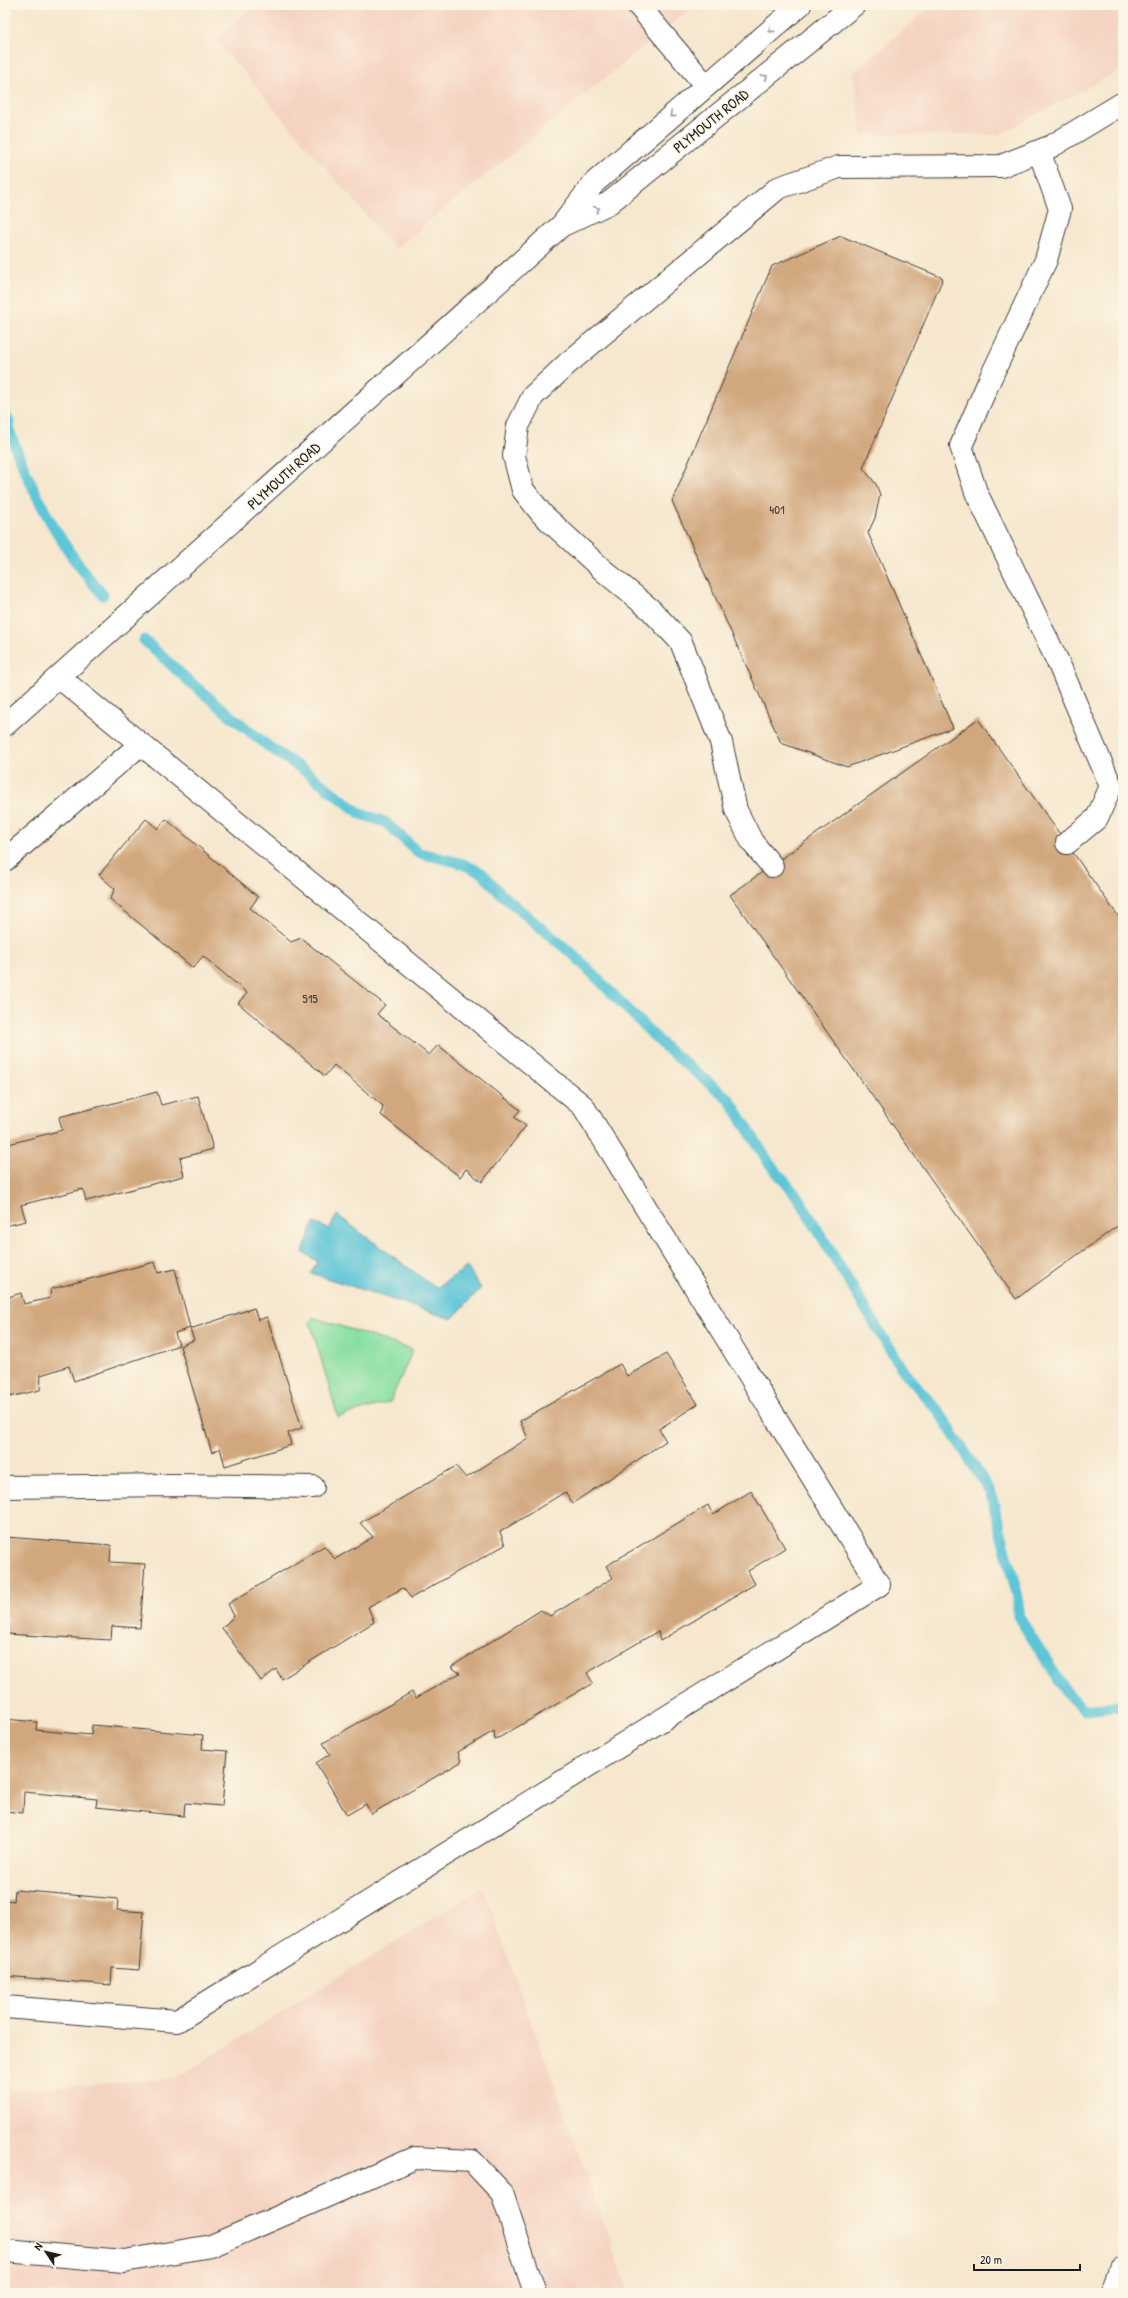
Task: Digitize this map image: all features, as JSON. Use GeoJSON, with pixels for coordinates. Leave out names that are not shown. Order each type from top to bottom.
{"type":"FeatureCollection","features":[{"type":"Feature","properties":{"kind":"main road"},"geometry":{"type":"LineString","coordinates":[[638,5],[706,86]]}},
{"type":"Feature","properties":{"kind":"main road","name":"PLYMOUTH ROAD"},"geometry":{"type":"LineString","coordinates":[[5,725],[60,678],[562,225],[594,183],[800,5]]}},
{"type":"Feature","properties":{"kind":"main road","name":"PLYMOUTH ROAD"},"geometry":{"type":"LineString","coordinates":[[562,225],[609,203],[854,5]]}},
{"type":"Feature","properties":{"kind":"main road"},"geometry":{"type":"LineString","coordinates":[[772,866],[752,842],[736,810],[721,742],[681,642],[651,610],[604,571],[542,514],[523,490],[514,456],[518,426],[533,396],[567,364],[778,188],[839,167],[1001,166],[1052,146],[1123,103]]}},
{"type":"Feature","properties":{"kind":"main road"},"geometry":{"type":"LineString","coordinates":[[1040,151],[1060,209],[1046,260],[990,378],[961,446],[976,492],[1058,662],[1111,786],[1096,818],[1067,843]]}},
{"type":"Feature","properties":{"kind":"main road"},"geometry":{"type":"LineString","coordinates":[[5,2007],[177,2021],[879,1585],[583,1106],[60,678]]}},
{"type":"Feature","properties":{"kind":"main road"},"geometry":{"type":"LineString","coordinates":[[5,860],[141,744]]}},
{"type":"Feature","properties":{"kind":"main road"},"geometry":{"type":"LineString","coordinates":[[5,1487],[174,1485],[313,1488]]}},
{"type":"Feature","properties":{"kind":"main road"},"geometry":{"type":"LineString","coordinates":[[5,2251],[124,2261],[211,2246],[415,2158],[472,2161],[502,2192],[535,2293]]}},
{"type":"Feature","properties":{"kind":"main road"},"geometry":{"type":"LineString","coordinates":[[1114,2293],[1123,2268]]}},
{"type":"Feature","properties":{"kind":"shaded area"},"geometry":{"type":"Polygon","coordinates":[[[254,5],[695,5],[395,249],[215,39],[254,5]]]}},
{"type":"Feature","properties":{"kind":"shaded area"},"geometry":{"type":"Polygon","coordinates":[[[932,5],[1123,5],[1123,69],[998,135],[862,134],[853,72],[932,5]]]}},
{"type":"Feature","properties":{"kind":"shaded area"},"geometry":{"type":"Polygon","coordinates":[[[483,1887],[629,2293],[5,2293],[5,2091],[176,2078],[483,1887]]]}},
{"type":"Feature","properties":{"kind":"green space"},"geometry":{"type":"Polygon","coordinates":[[[313,1317],[413,1350],[390,1402],[338,1417],[310,1322],[313,1317]]]}},
{"type":"Feature","properties":{"kind":"water"},"geometry":{"type":"Polygon","coordinates":[[[337,1215],[436,1288],[467,1267],[481,1288],[452,1319],[311,1273],[318,1262],[303,1252],[314,1223],[329,1229],[337,1215]]]}},
{"type":"Feature","properties":{"kind":"building"},"geometry":{"type":"Polygon","coordinates":[[[841,236],[943,278],[863,468],[876,484],[880,495],[875,518],[868,533],[953,728],[847,767],[781,743],[672,501],[772,266],[841,236]]]}},
{"type":"Feature","properties":{"kind":"building"},"geometry":{"type":"Polygon","coordinates":[[[978,719],[1123,923],[1123,1222],[1016,1299],[730,895],[978,719]]]}},
{"type":"Feature","properties":{"kind":"building"},"geometry":{"type":"Polygon","coordinates":[[[146,819],[158,829],[166,819],[258,897],[250,908],[291,942],[301,938],[385,1005],[377,1014],[429,1055],[438,1045],[520,1110],[514,1117],[526,1126],[482,1182],[466,1169],[460,1177],[381,1115],[383,1106],[334,1065],[325,1076],[238,1003],[247,993],[203,956],[193,968],[110,899],[115,889],[99,875],[146,819]]]}},
{"type":"Feature","properties":{"kind":"building"},"geometry":{"type":"Polygon","coordinates":[[[157,1092],[161,1105],[198,1096],[213,1149],[180,1158],[184,1176],[86,1201],[83,1189],[21,1205],[26,1221],[5,1226],[5,1145],[62,1130],[59,1117],[157,1092]]]}},
{"type":"Feature","properties":{"kind":"building"},"geometry":{"type":"Polygon","coordinates":[[[155,1262],[158,1273],[175,1269],[190,1328],[175,1333],[179,1345],[74,1381],[69,1366],[41,1375],[40,1390],[5,1398],[5,1298],[21,1293],[24,1304],[50,1298],[51,1289],[155,1262]]]}},
{"type":"Feature","properties":{"kind":"building"},"geometry":{"type":"Polygon","coordinates":[[[254,1308],[258,1320],[267,1317],[302,1428],[288,1433],[291,1445],[225,1466],[220,1448],[212,1453],[180,1346],[194,1340],[190,1329],[254,1308]]]}},
{"type":"Feature","properties":{"kind":"building"},"geometry":{"type":"Polygon","coordinates":[[[666,1354],[698,1404],[659,1429],[666,1441],[573,1503],[565,1492],[500,1532],[505,1545],[411,1598],[403,1588],[368,1607],[374,1622],[282,1679],[276,1669],[261,1681],[222,1628],[234,1616],[228,1604],[324,1546],[335,1559],[373,1537],[360,1523],[456,1466],[466,1478],[528,1438],[520,1421],[620,1364],[627,1376],[666,1354]]]}},
{"type":"Feature","properties":{"kind":"building"},"geometry":{"type":"Polygon","coordinates":[[[751,1491],[785,1548],[748,1571],[755,1584],[660,1641],[658,1631],[587,1673],[593,1683],[495,1740],[494,1731],[458,1752],[461,1762],[371,1814],[366,1804],[347,1815],[316,1763],[330,1754],[323,1743],[412,1692],[416,1698],[460,1673],[451,1667],[541,1610],[550,1616],[613,1578],[606,1566],[708,1505],[713,1515],[751,1491]]]}},
{"type":"Feature","properties":{"kind":"building"},"geometry":{"type":"Polygon","coordinates":[[[5,1537],[111,1545],[110,1562],[145,1564],[140,1628],[112,1626],[111,1640],[5,1634],[8,1617],[5,1616],[5,1537]]]}},
{"type":"Feature","properties":{"kind":"building"},"geometry":{"type":"Polygon","coordinates":[[[5,1719],[37,1722],[36,1730],[91,1735],[92,1725],[203,1735],[202,1749],[227,1751],[222,1806],[185,1803],[184,1816],[96,1807],[97,1799],[24,1792],[23,1813],[5,1811],[5,1719]]]}},
{"type":"Feature","properties":{"kind":"building"},"geometry":{"type":"Polygon","coordinates":[[[15,1890],[118,1899],[117,1910],[144,1912],[139,1970],[112,1968],[111,1985],[5,1976],[5,1900],[14,1901],[15,1890]]]}},
{"type":"Feature","properties":{"kind":"waterway"},"geometry":{"type":"LineString","coordinates":[[5,414],[9,421],[8,427],[16,450],[36,494],[73,557],[103,595]]}},
{"type":"Feature","properties":{"kind":"waterway"},"geometry":{"type":"LineString","coordinates":[[144,640],[191,683],[269,747],[305,771],[361,814],[385,822],[419,853],[461,863],[482,873],[502,895],[576,957],[665,1047],[729,1099],[769,1163],[797,1196],[902,1369],[939,1412],[990,1491],[1018,1597],[1018,1616],[1067,1693],[1084,1710],[1123,1706]]}}]}
